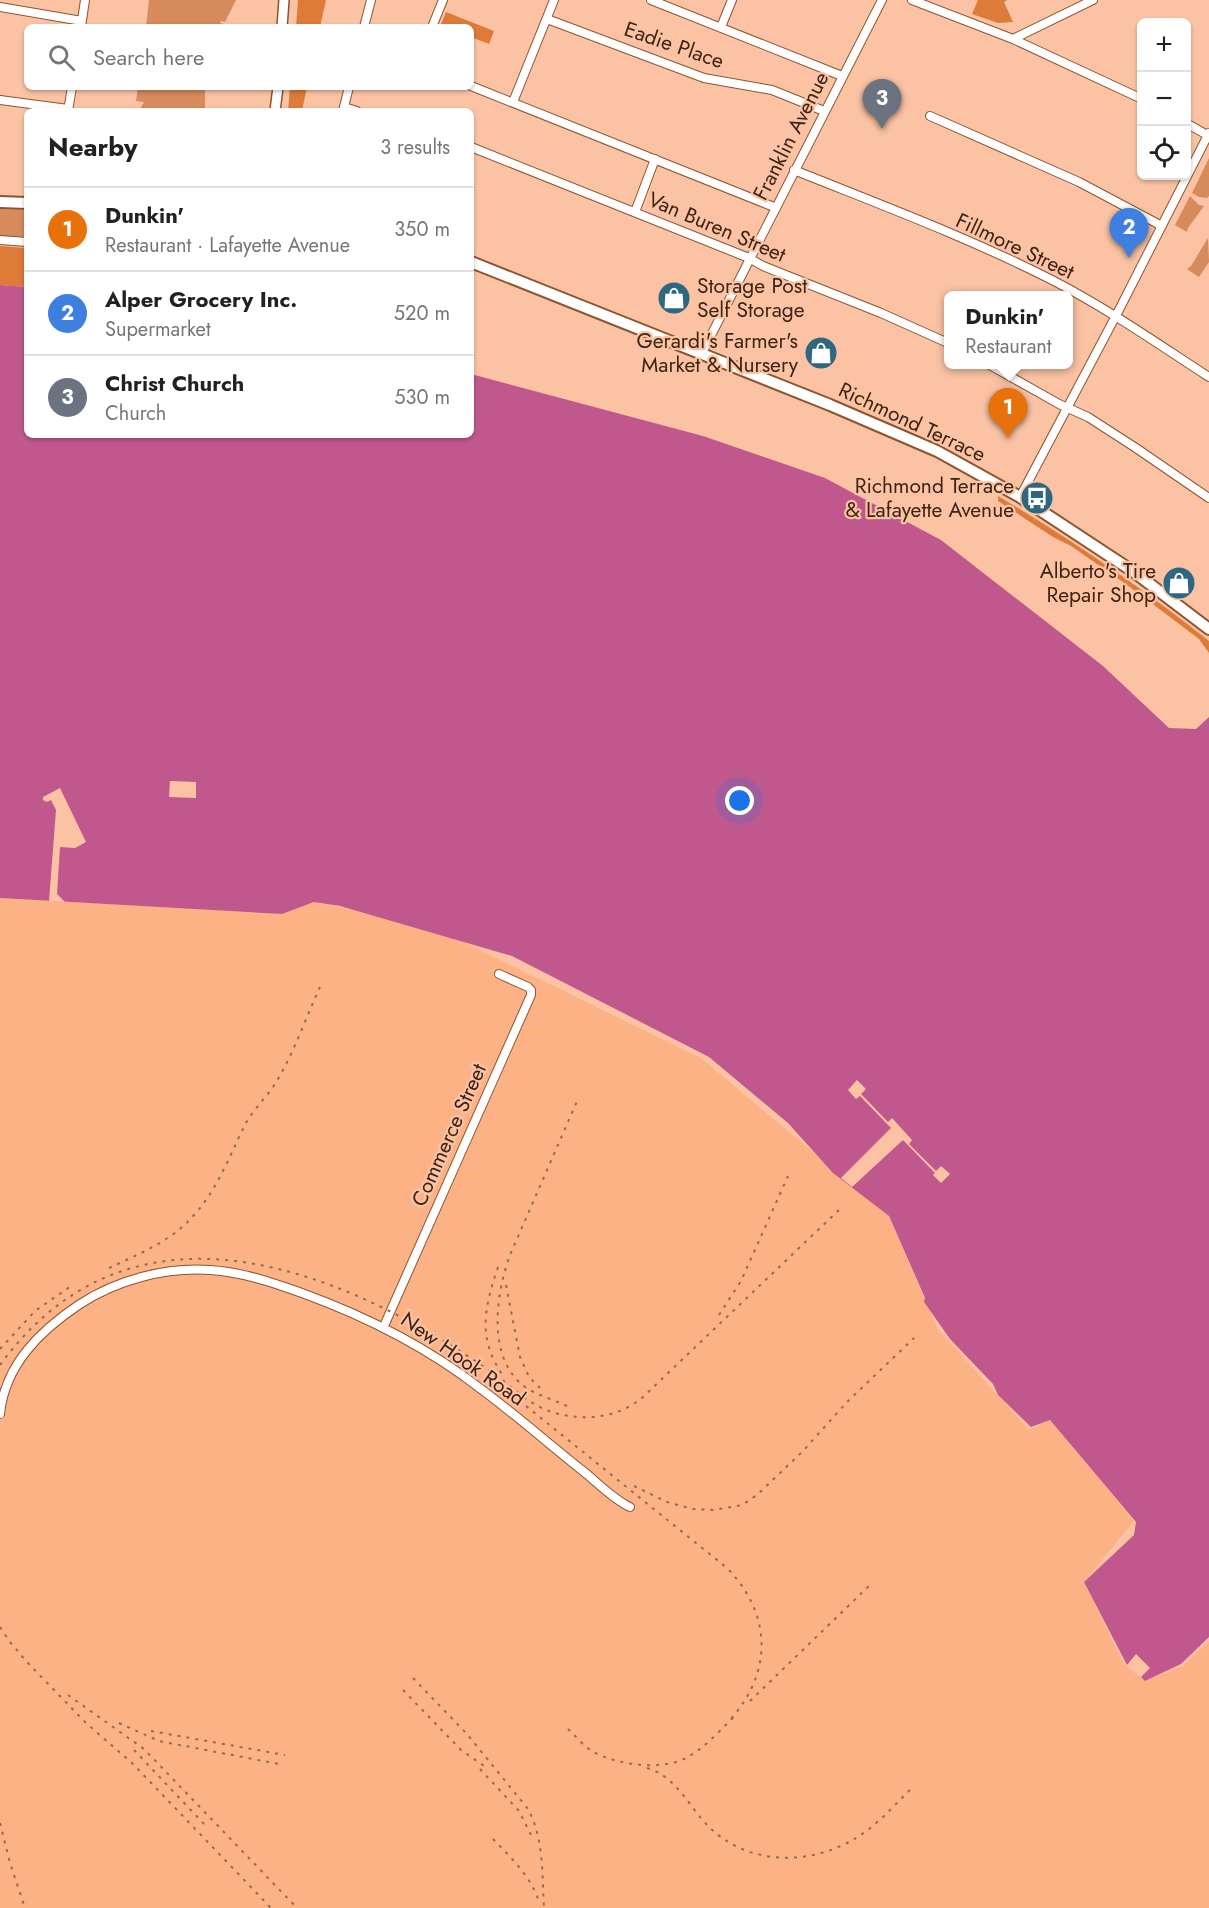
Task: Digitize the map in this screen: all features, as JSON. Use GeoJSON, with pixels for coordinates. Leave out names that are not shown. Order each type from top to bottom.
{"type":"FeatureCollection","features":[{"type":"Feature","properties":{"kind":"main road"},"geometry":{"type":"LineString","coordinates":[[0,202],[24,202]]}},
{"type":"Feature","properties":{"kind":"main road","name":"Richmond Terrace"},"geometry":{"type":"LineString","coordinates":[[474,263],[702,353],[937,451],[1020,497],[1140,576],[1209,629]]}},
{"type":"Feature","properties":{"kind":"street"},"geometry":{"type":"LineString","coordinates":[[0,7],[81,24],[85,0]]}},
{"type":"Feature","properties":{"kind":"street"},"geometry":{"type":"LineString","coordinates":[[282,24],[284,0]]}},
{"type":"Feature","properties":{"kind":"street"},"geometry":{"type":"LineString","coordinates":[[365,24],[371,0]]}},
{"type":"Feature","properties":{"kind":"street"},"geometry":{"type":"LineString","coordinates":[[433,24],[443,0]]}},
{"type":"Feature","properties":{"kind":"street"},"geometry":{"type":"LineString","coordinates":[[513,102],[554,0]]}},
{"type":"Feature","properties":{"kind":"street"},"geometry":{"type":"LineString","coordinates":[[651,0],[842,76]]}},
{"type":"Feature","properties":{"kind":"street"},"geometry":{"type":"LineString","coordinates":[[721,27],[732,0]]}},
{"type":"Feature","properties":{"kind":"street","name":"Franklin Avenue"},"geometry":{"type":"LineString","coordinates":[[702,353],[774,207],[882,0]]}},
{"type":"Feature","properties":{"kind":"street"},"geometry":{"type":"LineString","coordinates":[[912,0],[1013,39],[1137,97]]}},
{"type":"Feature","properties":{"kind":"street"},"geometry":{"type":"LineString","coordinates":[[1013,39],[1093,0]]}},
{"type":"Feature","properties":{"kind":"street","name":"Eadie Place"},"geometry":{"type":"LineString","coordinates":[[547,19],[704,78],[772,90],[825,111]]}},
{"type":"Feature","properties":{"kind":"street"},"geometry":{"type":"LineString","coordinates":[[474,87],[774,207]]}},
{"type":"Feature","properties":{"kind":"street"},"geometry":{"type":"LineString","coordinates":[[68,108],[71,90]]}},
{"type":"Feature","properties":{"kind":"street"},"geometry":{"type":"LineString","coordinates":[[275,108],[278,90]]}},
{"type":"Feature","properties":{"kind":"street"},"geometry":{"type":"LineString","coordinates":[[343,108],[348,90]]}},
{"type":"Feature","properties":{"kind":"street"},"geometry":{"type":"LineString","coordinates":[[0,100],[54,108]]}},
{"type":"Feature","properties":{"kind":"street"},"geometry":{"type":"LineString","coordinates":[[930,116],[1078,182],[1162,226]]}},
{"type":"Feature","properties":{"kind":"street"},"geometry":{"type":"LineString","coordinates":[[1020,497],[1209,135],[1191,126]]}},
{"type":"Feature","properties":{"kind":"street","name":"Van Buren Street"},"geometry":{"type":"LineString","coordinates":[[474,148],[749,258],[763,266],[881,313],[944,342]]}},
{"type":"Feature","properties":{"kind":"street"},"geometry":{"type":"LineString","coordinates":[[635,212],[655,159]]}},
{"type":"Feature","properties":{"kind":"street","name":"Fillmore Street"},"geometry":{"type":"LineString","coordinates":[[794,170],[998,254],[1070,291]]}},
{"type":"Feature","properties":{"kind":"street"},"geometry":{"type":"LineString","coordinates":[[0,240],[24,242]]}},
{"type":"Feature","properties":{"kind":"street","name":"Fillmore Street"},"geometry":{"type":"LineString","coordinates":[[1073,292],[1209,377]]}},
{"type":"Feature","properties":{"kind":"street"},"geometry":{"type":"LineString","coordinates":[[997,369],[1088,417],[1209,498]]}},
{"type":"Feature","properties":{"kind":"street","name":"Commerce Street"},"geometry":{"type":"LineString","coordinates":[[384,1326],[531,995],[528,987],[499,974]]}},
{"type":"Feature","properties":{"kind":"street","name":"New Hook Road"},"geometry":{"type":"LineString","coordinates":[[0,1414],[6,1385],[15,1365],[28,1347],[45,1331],[87,1300],[110,1288],[161,1273],[185,1270],[240,1273],[323,1300],[384,1326],[479,1387],[630,1507]]}},
{"type":"Feature","properties":{"kind":"shaded area"},"geometry":{"type":"Polygon","coordinates":[[[149,0],[236,0],[225,22],[220,23],[224,24],[146,24],[149,0]]]}},
{"type":"Feature","properties":{"kind":"shaded area"},"geometry":{"type":"Polygon","coordinates":[[[298,0],[326,0],[321,24],[296,24],[298,0]]]}},
{"type":"Feature","properties":{"kind":"shaded area"},"geometry":{"type":"Polygon","coordinates":[[[978,0],[1007,0],[1004,2],[1013,22],[998,23],[972,14],[978,0]]]}},
{"type":"Feature","properties":{"kind":"shaded area"},"geometry":{"type":"Polygon","coordinates":[[[446,12],[494,31],[489,44],[474,38],[474,24],[441,24],[446,12]]]}},
{"type":"Feature","properties":{"kind":"shaded area"},"geometry":{"type":"Polygon","coordinates":[[[138,90],[205,90],[205,108],[141,108],[144,102],[136,101],[138,90]]]}},
{"type":"Feature","properties":{"kind":"shaded area"},"geometry":{"type":"Polygon","coordinates":[[[290,90],[306,90],[303,108],[288,108],[290,90]]]}},
{"type":"Feature","properties":{"kind":"shaded area"},"geometry":{"type":"Polygon","coordinates":[[[1209,158],[1209,196],[1199,197],[1192,193],[1209,158]]]}},
{"type":"Feature","properties":{"kind":"shaded area"},"geometry":{"type":"Polygon","coordinates":[[[1190,196],[1199,205],[1204,206],[1187,232],[1175,225],[1190,196]]]}},
{"type":"Feature","properties":{"kind":"shaded area"},"geometry":{"type":"Polygon","coordinates":[[[0,209],[24,210],[24,238],[0,236],[0,209]]]}},
{"type":"Feature","properties":{"kind":"shaded area"},"geometry":{"type":"Polygon","coordinates":[[[1208,238],[1209,262],[1199,277],[1187,269],[1208,238]]]}},
{"type":"Feature","properties":{"kind":"shaded area"},"geometry":{"type":"Polygon","coordinates":[[[0,246],[24,248],[24,287],[0,285],[0,246]]]}},
{"type":"Feature","properties":{"kind":"shaded area"},"geometry":{"type":"Polygon","coordinates":[[[0,285],[24,287],[24,438],[474,438],[474,375],[703,436],[825,478],[941,540],[1103,666],[1169,728],[1196,729],[1209,717],[1209,1637],[1181,1664],[1145,1681],[1141,1677],[1150,1668],[1136,1654],[1127,1665],[1084,1582],[1134,1535],[1136,1522],[1050,1420],[1031,1427],[998,1395],[993,1384],[950,1339],[924,1302],[925,1298],[889,1216],[833,1173],[788,1123],[709,1057],[512,956],[340,906],[314,902],[282,914],[0,898],[0,285]]]}},
{"type":"Feature","properties":{"kind":"shaded area"},"geometry":{"type":"Polygon","coordinates":[[[998,496],[1079,547],[1158,602],[1209,641],[1209,653],[1199,639],[1130,587],[1071,546],[998,501],[998,496]]]}},
{"type":"Feature","properties":{"kind":"shaded area"},"geometry":{"type":"Polygon","coordinates":[[[0,898],[282,914],[314,902],[433,927],[701,1058],[888,1215],[938,1329],[1029,1430],[1050,1420],[1134,1521],[1084,1582],[1124,1664],[1145,1681],[1183,1666],[1209,1641],[1209,1908],[0,1908],[0,898]]]}},
{"type":"Feature","properties":{"kind":"pier"},"geometry":{"type":"Polygon","coordinates":[[[170,781],[196,782],[196,798],[169,797],[170,781]]]}},
{"type":"Feature","properties":{"kind":"pier"},"geometry":{"type":"Polygon","coordinates":[[[60,788],[86,842],[75,848],[60,847],[57,894],[65,902],[49,901],[56,810],[51,800],[47,802],[43,800],[43,797],[60,788]]]}},
{"type":"Feature","properties":{"kind":"pier"},"geometry":{"type":"Polygon","coordinates":[[[857,1080],[866,1089],[861,1094],[888,1122],[892,1118],[912,1140],[909,1144],[936,1171],[941,1166],[950,1174],[941,1183],[933,1175],[935,1173],[903,1140],[852,1187],[841,1178],[891,1128],[860,1096],[856,1099],[848,1090],[857,1080]]]}},
{"type":"Feature","properties":{"kind":"railway"},"geometry":{"type":"LineString","coordinates":[[109,1268],[165,1240],[185,1224],[202,1205],[217,1183],[246,1123],[284,1068],[320,987]]}},
{"type":"Feature","properties":{"kind":"railway"},"geometry":{"type":"LineString","coordinates":[[567,1406],[530,1390],[513,1375],[504,1360],[499,1343],[498,1306],[510,1255],[578,1099]]}},
{"type":"Feature","properties":{"kind":"railway"},"geometry":{"type":"LineString","coordinates":[[719,1315],[741,1281],[788,1176]]}},
{"type":"Feature","properties":{"kind":"railway"},"geometry":{"type":"LineString","coordinates":[[0,1365],[47,1314],[99,1280],[155,1263],[213,1259],[272,1267],[331,1286],[390,1311],[447,1343],[500,1378],[529,1401],[549,1411],[573,1417],[610,1414],[622,1410],[643,1397],[841,1208]]}},
{"type":"Feature","properties":{"kind":"railway"},"geometry":{"type":"LineString","coordinates":[[498,1267],[489,1297],[486,1324],[490,1350],[504,1377]]}},
{"type":"Feature","properties":{"kind":"railway"},"geometry":{"type":"LineString","coordinates":[[506,1285],[520,1357],[529,1377],[544,1392]]}},
{"type":"Feature","properties":{"kind":"railway"},"geometry":{"type":"LineString","coordinates":[[0,1349],[35,1311],[71,1286]]}},
{"type":"Feature","properties":{"kind":"railway"},"geometry":{"type":"LineString","coordinates":[[634,1486],[667,1502],[693,1509],[714,1510],[742,1505],[757,1495],[803,1451],[847,1402],[914,1338]]}},
{"type":"Feature","properties":{"kind":"railway"},"geometry":{"type":"LineString","coordinates":[[526,1406],[727,1568],[742,1586],[752,1604],[759,1624],[762,1643],[760,1663],[754,1682],[744,1702],[730,1720]]}},
{"type":"Feature","properties":{"kind":"railway"},"geometry":{"type":"LineString","coordinates":[[750,1701],[871,1584]]}},
{"type":"Feature","properties":{"kind":"railway"},"geometry":{"type":"LineString","coordinates":[[0,1627],[26,1661],[86,1723],[132,1763],[271,1908]]}},
{"type":"Feature","properties":{"kind":"railway"},"geometry":{"type":"LineString","coordinates":[[413,1678],[467,1734],[528,1809],[540,1844],[544,1908]]}},
{"type":"Feature","properties":{"kind":"railway"},"geometry":{"type":"LineString","coordinates":[[403,1690],[461,1750],[487,1768]]}},
{"type":"Feature","properties":{"kind":"railway"},"geometry":{"type":"LineString","coordinates":[[68,1695],[144,1749],[297,1908]]}},
{"type":"Feature","properties":{"kind":"railway"},"geometry":{"type":"LineString","coordinates":[[568,1729],[592,1751],[602,1756],[626,1763],[652,1765],[676,1762],[693,1754],[735,1716]]}},
{"type":"Feature","properties":{"kind":"railway"},"geometry":{"type":"LineString","coordinates":[[119,1723],[159,1741],[284,1765]]}},
{"type":"Feature","properties":{"kind":"railway"},"geometry":{"type":"LineString","coordinates":[[151,1731],[285,1755]]}},
{"type":"Feature","properties":{"kind":"railway"},"geometry":{"type":"LineString","coordinates":[[134,1750],[204,1824]]}},
{"type":"Feature","properties":{"kind":"railway"},"geometry":{"type":"LineString","coordinates":[[647,1768],[657,1772],[674,1785],[709,1827],[725,1840],[742,1849],[780,1858],[819,1854],[856,1838],[879,1820],[914,1786]]}},
{"type":"Feature","properties":{"kind":"railway"},"geometry":{"type":"LineString","coordinates":[[480,1769],[519,1811],[532,1837]]}},
{"type":"Feature","properties":{"kind":"railway"},"geometry":{"type":"LineString","coordinates":[[0,1823],[25,1908]]}},
{"type":"Feature","properties":{"kind":"railway"},"geometry":{"type":"LineString","coordinates":[[493,1839],[526,1876],[539,1902]]}},
{"type":"Feature","properties":{"kind":"place","name":"Christ Church"},"geometry":{"type":"Point","coordinates":[882,129]}},
{"type":"Feature","properties":{"kind":"place","name":"Alper Grocery Inc."},"geometry":{"type":"Point","coordinates":[1129,258]}},
{"type":"Feature","properties":{"kind":"place","name":"Storage Post Self Storage"},"geometry":{"type":"Point","coordinates":[674,298]}},
{"type":"Feature","properties":{"kind":"place","name":"Gerardi's Farmer's Market & Nursery"},"geometry":{"type":"Point","coordinates":[821,353]}},
{"type":"Feature","properties":{"kind":"place","name":"Dunkin'"},"geometry":{"type":"Point","coordinates":[1008,438]}},
{"type":"Feature","properties":{"kind":"place","name":"Richmond Terrace & Lafayette Avenue"},"geometry":{"type":"Point","coordinates":[1037,498]}},
{"type":"Feature","properties":{"kind":"place","name":"Alberto's Tire Repair Shop"},"geometry":{"type":"Point","coordinates":[1179,583]}}]}
